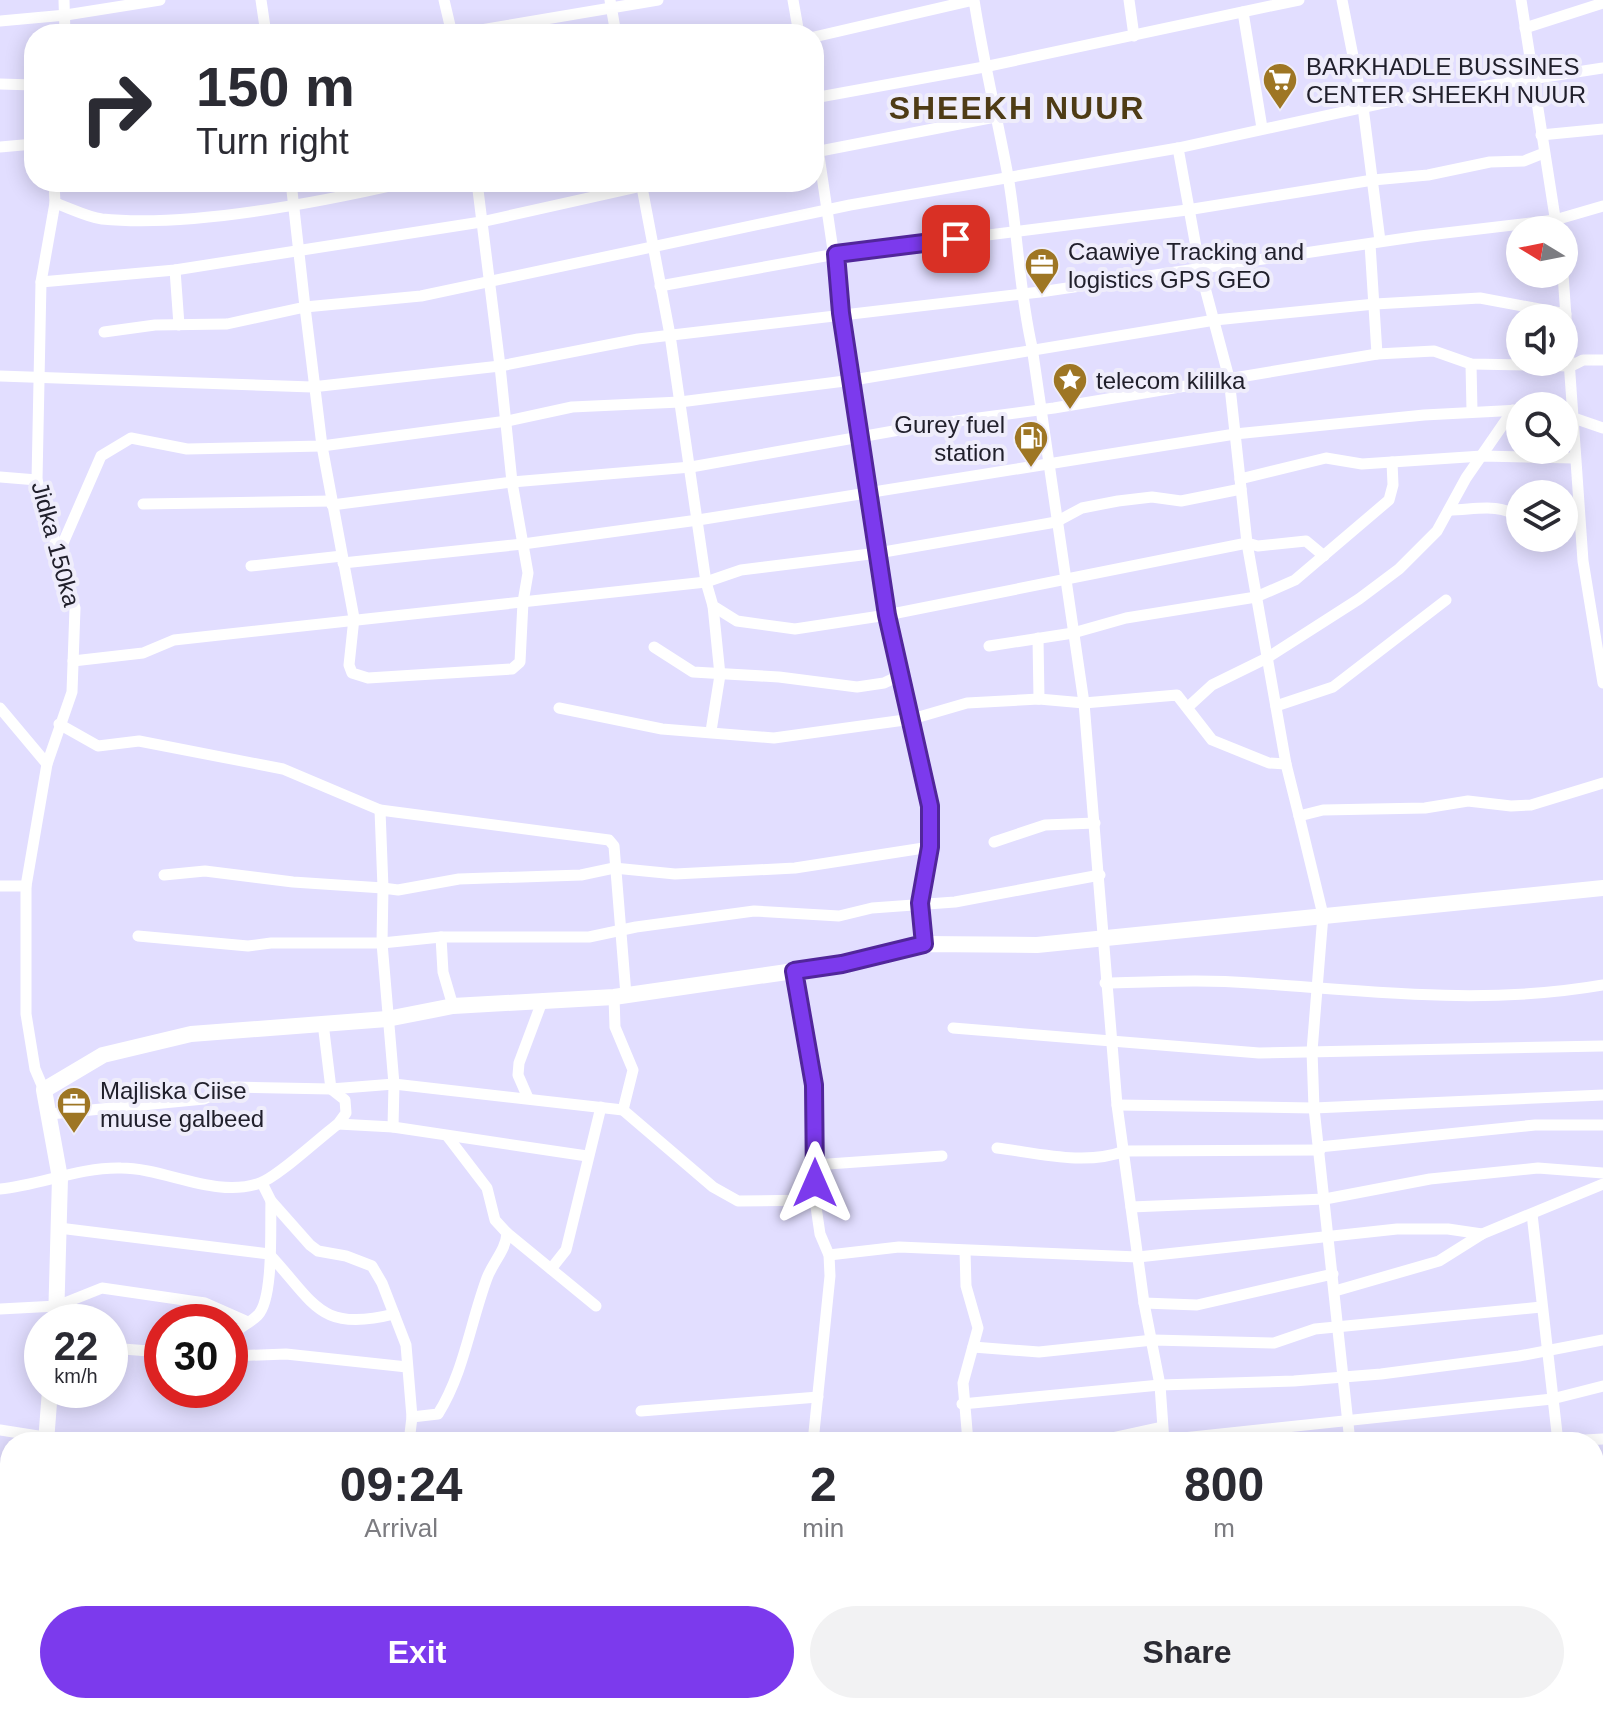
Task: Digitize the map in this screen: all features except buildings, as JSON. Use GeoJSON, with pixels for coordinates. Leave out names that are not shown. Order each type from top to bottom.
{"type":"FeatureCollection","features":[{"type":"Feature","properties":{"kind":"street"},"geometry":{"type":"LineString","coordinates":[[64,0],[66,24]]}},
{"type":"Feature","properties":{"kind":"street"},"geometry":{"type":"LineString","coordinates":[[0,21],[66,15],[160,0]]}},
{"type":"Feature","properties":{"kind":"street"},"geometry":{"type":"LineString","coordinates":[[261,0],[265,24]]}},
{"type":"Feature","properties":{"kind":"street"},"geometry":{"type":"LineString","coordinates":[[444,0],[451,24]]}},
{"type":"Feature","properties":{"kind":"street"},"geometry":{"type":"LineString","coordinates":[[506,24],[610,4],[658,0]]}},
{"type":"Feature","properties":{"kind":"street"},"geometry":{"type":"LineString","coordinates":[[793,0],[797,24]]}},
{"type":"Feature","properties":{"kind":"street"},"geometry":{"type":"LineString","coordinates":[[824,35],[974,0],[984,67],[1008,176],[1020,294],[1032,347],[1084,703],[1117,1105],[1144,1303],[1160,1385],[1163,1432]]}},
{"type":"Feature","properties":{"kind":"street"},"geometry":{"type":"LineString","coordinates":[[1129,0],[1134,36]]}},
{"type":"Feature","properties":{"kind":"street"},"geometry":{"type":"LineString","coordinates":[[824,96],[984,67],[1299,0]]}},
{"type":"Feature","properties":{"kind":"street"},"geometry":{"type":"LineString","coordinates":[[1342,0],[1363,107],[1373,180],[1377,354]]}},
{"type":"Feature","properties":{"kind":"street"},"geometry":{"type":"LineString","coordinates":[[1521,0],[1554,216]]}},
{"type":"Feature","properties":{"kind":"street"},"geometry":{"type":"LineString","coordinates":[[1525,28],[1603,3]]}},
{"type":"Feature","properties":{"kind":"street"},"geometry":{"type":"LineString","coordinates":[[610,4],[614,24]]}},
{"type":"Feature","properties":{"kind":"street"},"geometry":{"type":"LineString","coordinates":[[1243,12],[1262,128]]}},
{"type":"Feature","properties":{"kind":"street"},"geometry":{"type":"LineString","coordinates":[[104,332],[227,324],[305,307],[421,296],[829,209],[1178,148],[1363,107],[1603,68]]}},
{"type":"Feature","properties":{"kind":"street"},"geometry":{"type":"LineString","coordinates":[[0,84],[24,85]]}},
{"type":"Feature","properties":{"kind":"street"},"geometry":{"type":"LineString","coordinates":[[824,151],[995,117]]}},
{"type":"Feature","properties":{"kind":"street"},"geometry":{"type":"LineString","coordinates":[[1541,135],[1603,129]]}},
{"type":"Feature","properties":{"kind":"street"},"geometry":{"type":"LineString","coordinates":[[0,147],[24,145]]}},
{"type":"Feature","properties":{"kind":"street"},"geometry":{"type":"LineString","coordinates":[[1178,148],[1200,269],[1229,378],[1247,543],[1286,764],[1323,915],[1312,1051],[1314,1108],[1349,1432]]}},
{"type":"Feature","properties":{"kind":"street"},"geometry":{"type":"LineString","coordinates":[[660,286],[836,254],[1187,210],[1373,180],[1428,175],[1490,162],[1524,161],[1544,153]]}},
{"type":"Feature","properties":{"kind":"street"},"geometry":{"type":"LineString","coordinates":[[824,185],[887,615],[930,806],[930,847],[920,903],[924,944]]}},
{"type":"Feature","properties":{"kind":"street","name":"Jidka 150ka"},"geometry":{"type":"LineString","coordinates":[[44,1090],[35,1069],[26,1014],[26,886],[47,764],[72,692],[75,608],[37,480],[41,282],[54,192]]}},
{"type":"Feature","properties":{"kind":"street"},"geometry":{"type":"LineString","coordinates":[[293,192],[312,387],[354,618],[349,665],[359,677],[512,669],[520,662],[522,655],[523,602],[528,573],[512,482],[478,192]]}},
{"type":"Feature","properties":{"kind":"street"},"geometry":{"type":"LineString","coordinates":[[55,203],[100,219],[175,218],[295,204],[357,192]]}},
{"type":"Feature","properties":{"kind":"street"},"geometry":{"type":"LineString","coordinates":[[41,282],[175,270],[481,222],[607,192]]}},
{"type":"Feature","properties":{"kind":"street"},"geometry":{"type":"LineString","coordinates":[[642,192],[670,335],[706,582],[713,606],[720,675],[711,731]]}},
{"type":"Feature","properties":{"kind":"street"},"geometry":{"type":"LineString","coordinates":[[1578,216],[1603,206]]}},
{"type":"Feature","properties":{"kind":"street"},"geometry":{"type":"LineString","coordinates":[[0,376],[312,387],[500,366],[561,352],[670,335],[1020,294],[1375,243],[1506,230]]}},
{"type":"Feature","properties":{"kind":"street"},"geometry":{"type":"LineString","coordinates":[[175,270],[179,325]]}},
{"type":"Feature","properties":{"kind":"street"},"geometry":{"type":"LineString","coordinates":[[60,550],[101,456],[131,438],[187,449],[322,446],[507,421],[572,407],[680,402],[853,380],[1032,347],[1215,320],[1375,304],[1480,298],[1512,304]]}},
{"type":"Feature","properties":{"kind":"street"},"geometry":{"type":"LineString","coordinates":[[143,504],[332,503],[512,482],[691,467],[1377,354],[1434,351],[1471,364],[1506,365]]}},
{"type":"Feature","properties":{"kind":"street"},"geometry":{"type":"LineString","coordinates":[[1578,362],[1603,360]]}},
{"type":"Feature","properties":{"kind":"street"},"geometry":{"type":"LineString","coordinates":[[1471,364],[1472,411]]}},
{"type":"Feature","properties":{"kind":"street"},"geometry":{"type":"LineString","coordinates":[[251,566],[523,544],[870,495],[1048,466],[1090,455],[1235,434],[1506,410]]}},
{"type":"Feature","properties":{"kind":"street"},"geometry":{"type":"LineString","coordinates":[[1578,420],[1603,428]]}},
{"type":"Feature","properties":{"kind":"street"},"geometry":{"type":"LineString","coordinates":[[1188,707],[1212,685],[1267,658],[1359,599],[1399,569],[1437,531],[1482,456],[1506,424]]}},
{"type":"Feature","properties":{"kind":"street"},"geometry":{"type":"LineString","coordinates":[[73,661],[143,653],[174,640],[706,582],[741,570],[878,553],[1056,522],[1082,508],[1118,501],[1152,497],[1181,501],[1326,458],[1362,464],[1506,457]]}},
{"type":"Feature","properties":{"kind":"street"},"geometry":{"type":"LineString","coordinates":[[989,646],[1073,633],[1126,618],[1256,597],[1295,580],[1389,500],[1393,485],[1392,462]]}},
{"type":"Feature","properties":{"kind":"street"},"geometry":{"type":"LineString","coordinates":[[1575,464],[1583,561],[1603,683]]}},
{"type":"Feature","properties":{"kind":"street"},"geometry":{"type":"LineString","coordinates":[[0,477],[37,480]]}},
{"type":"Feature","properties":{"kind":"street"},"geometry":{"type":"LineString","coordinates":[[1449,510],[1506,508]]}},
{"type":"Feature","properties":{"kind":"street"},"geometry":{"type":"LineString","coordinates":[[713,606],[737,621],[795,629],[887,615],[1247,543],[1258,546],[1306,541],[1324,556]]}},
{"type":"Feature","properties":{"kind":"street"},"geometry":{"type":"LineString","coordinates":[[1276,706],[1333,687],[1446,600]]}},
{"type":"Feature","properties":{"kind":"street"},"geometry":{"type":"LineString","coordinates":[[1038,638],[1039,699]]}},
{"type":"Feature","properties":{"kind":"street"},"geometry":{"type":"LineString","coordinates":[[654,647],[693,672],[779,677],[857,687],[884,683],[901,675]]}},
{"type":"Feature","properties":{"kind":"street"},"geometry":{"type":"LineString","coordinates":[[559,708],[662,729],[774,738],[912,719],[967,703],[1039,699],[1084,703],[1177,695],[1212,740],[1269,763],[1286,764]]}},
{"type":"Feature","properties":{"kind":"street"},"geometry":{"type":"LineString","coordinates":[[0,708],[47,764]]}},
{"type":"Feature","properties":{"kind":"street"},"geometry":{"type":"LineString","coordinates":[[59,724],[98,746],[139,741],[283,769],[380,810],[609,840],[614,846],[621,931],[620,996],[615,1027],[633,1070],[623,1110]]}},
{"type":"Feature","properties":{"kind":"street"},"geometry":{"type":"LineString","coordinates":[[1299,816],[1323,810],[1385,806],[1408,809],[1468,801],[1531,805],[1603,783]]}},
{"type":"Feature","properties":{"kind":"street"},"geometry":{"type":"LineString","coordinates":[[380,810],[382,943],[394,1084],[393,1127]]}},
{"type":"Feature","properties":{"kind":"street"},"geometry":{"type":"LineString","coordinates":[[994,842],[1045,825],[1095,823]]}},
{"type":"Feature","properties":{"kind":"street"},"geometry":{"type":"LineString","coordinates":[[164,875],[205,871],[398,890],[459,879],[581,875],[614,868],[675,874],[795,868],[930,847]]}},
{"type":"Feature","properties":{"kind":"street"},"geometry":{"type":"LineString","coordinates":[[138,936],[248,946],[271,943],[382,943],[441,937],[589,937],[754,911],[839,916],[920,903],[955,902],[1100,875]]}},
{"type":"Feature","properties":{"kind":"street"},"geometry":{"type":"LineString","coordinates":[[0,886],[26,886]]}},
{"type":"Feature","properties":{"kind":"street"},"geometry":{"type":"LineString","coordinates":[[56,1304],[60,1178],[44,1090],[103,1055],[191,1034],[387,1019],[453,1006],[620,996],[842,964],[924,944],[1023,945],[1603,888]]}},
{"type":"Feature","properties":{"kind":"street"},"geometry":{"type":"LineString","coordinates":[[441,937],[443,972],[453,1006]]}},
{"type":"Feature","properties":{"kind":"street"},"geometry":{"type":"LineString","coordinates":[[794,971],[814,1085],[815,1200],[820,1234],[829,1255],[814,1432]]}},
{"type":"Feature","properties":{"kind":"street"},"geometry":{"type":"LineString","coordinates":[[1105,983],[1247,982],[1467,998],[1568,991],[1603,985]]}},
{"type":"Feature","properties":{"kind":"street"},"geometry":{"type":"LineString","coordinates":[[528,1098],[518,1075],[519,1063],[543,999]]}},
{"type":"Feature","properties":{"kind":"street"},"geometry":{"type":"LineString","coordinates":[[0,1189],[119,1167],[201,1183],[243,1187],[262,1183],[338,1124],[346,1113],[345,1100],[331,1089],[323,1023]]}},
{"type":"Feature","properties":{"kind":"street"},"geometry":{"type":"LineString","coordinates":[[953,1028],[1259,1053],[1603,1046]]}},
{"type":"Feature","properties":{"kind":"street"},"geometry":{"type":"LineString","coordinates":[[50,1114],[204,1099],[232,1087],[331,1089],[394,1084],[528,1098],[623,1110],[713,1187],[738,1201],[815,1200]]}},
{"type":"Feature","properties":{"kind":"street"},"geometry":{"type":"LineString","coordinates":[[1117,1105],[1314,1108],[1603,1095]]}},
{"type":"Feature","properties":{"kind":"street"},"geometry":{"type":"LineString","coordinates":[[551,1269],[566,1250],[601,1107]]}},
{"type":"Feature","properties":{"kind":"street"},"geometry":{"type":"LineString","coordinates":[[338,1124],[393,1127],[587,1156]]}},
{"type":"Feature","properties":{"kind":"street"},"geometry":{"type":"LineString","coordinates":[[997,1148],[1098,1158],[1125,1151],[1320,1148],[1535,1125],[1603,1125]]}},
{"type":"Feature","properties":{"kind":"street"},"geometry":{"type":"LineString","coordinates":[[448,1137],[487,1188],[495,1220],[596,1306]]}},
{"type":"Feature","properties":{"kind":"street"},"geometry":{"type":"LineString","coordinates":[[814,1165],[942,1156]]}},
{"type":"Feature","properties":{"kind":"street"},"geometry":{"type":"LineString","coordinates":[[1131,1207],[1325,1199],[1430,1179],[1538,1168],[1603,1173]]}},
{"type":"Feature","properties":{"kind":"street"},"geometry":{"type":"LineString","coordinates":[[262,1183],[271,1201],[318,1251],[346,1256],[372,1266],[406,1345],[412,1417],[410,1432]]}},
{"type":"Feature","properties":{"kind":"street"},"geometry":{"type":"LineString","coordinates":[[1335,1291],[1439,1261],[1482,1234],[1603,1184]]}},
{"type":"Feature","properties":{"kind":"street"},"geometry":{"type":"LineString","coordinates":[[248,1322],[259,1314],[266,1297],[271,1201]]}},
{"type":"Feature","properties":{"kind":"street"},"geometry":{"type":"LineString","coordinates":[[1532,1214],[1557,1432]]}},
{"type":"Feature","properties":{"kind":"street"},"geometry":{"type":"LineString","coordinates":[[59,1228],[269,1254],[315,1307],[330,1317],[358,1321],[394,1314]]}},
{"type":"Feature","properties":{"kind":"street"},"geometry":{"type":"LineString","coordinates":[[829,1255],[899,1247],[1138,1257],[1397,1229],[1448,1229],[1482,1234]]}},
{"type":"Feature","properties":{"kind":"street"},"geometry":{"type":"LineString","coordinates":[[412,1417],[438,1414],[454,1388],[483,1288],[491,1265],[506,1243],[507,1233]]}},
{"type":"Feature","properties":{"kind":"street"},"geometry":{"type":"LineString","coordinates":[[965,1251],[966,1286],[978,1328],[963,1383],[962,1404],[966,1432]]}},
{"type":"Feature","properties":{"kind":"street"},"geometry":{"type":"LineString","coordinates":[[1144,1303],[1197,1305],[1333,1274]]}},
{"type":"Feature","properties":{"kind":"street"},"geometry":{"type":"LineString","coordinates":[[74,1304],[102,1288],[207,1304]]}},
{"type":"Feature","properties":{"kind":"street"},"geometry":{"type":"LineString","coordinates":[[973,1347],[1039,1352],[1153,1340],[1274,1343],[1315,1329],[1541,1307]]}},
{"type":"Feature","properties":{"kind":"street"},"geometry":{"type":"LineString","coordinates":[[0,1309],[24,1311]]}},
{"type":"Feature","properties":{"kind":"street"},"geometry":{"type":"LineString","coordinates":[[962,1404],[1160,1385],[1343,1377],[1519,1356],[1603,1340]]}},
{"type":"Feature","properties":{"kind":"street"},"geometry":{"type":"LineString","coordinates":[[248,1355],[286,1354],[407,1367]]}},
{"type":"Feature","properties":{"kind":"street"},"geometry":{"type":"LineString","coordinates":[[1247,1432],[1552,1399],[1603,1386]]}},
{"type":"Feature","properties":{"kind":"street"},"geometry":{"type":"LineString","coordinates":[[641,1411],[818,1397]]}},
{"type":"Feature","properties":{"kind":"street"},"geometry":{"type":"LineString","coordinates":[[47,1432],[49,1408]]}},
{"type":"Feature","properties":{"kind":"street"},"geometry":{"type":"LineString","coordinates":[[1139,1432],[1162,1427]]}},
{"type":"Feature","properties":{"kind":"place","name":"BARKHADLE BUSSINES CENTER SHEEKH NUUR"},"geometry":{"type":"Point","coordinates":[1280,111]}},
{"type":"Feature","properties":{"kind":"place","name":"Caawiye Tracking and logistics GPS GEO"},"geometry":{"type":"Point","coordinates":[1042,296]}},
{"type":"Feature","properties":{"kind":"place","name":"telecom kililka"},"geometry":{"type":"Point","coordinates":[1070,411]}},
{"type":"Feature","properties":{"kind":"place","name":"Gurey fuel station"},"geometry":{"type":"Point","coordinates":[1031,469]}},
{"type":"Feature","properties":{"kind":"place","name":"Majliska Ciise muuse galbeed"},"geometry":{"type":"Point","coordinates":[74,1135]}},
{"type":"Feature","properties":{"kind":"district","name":"SHEEKH NUUR"},"geometry":{"type":"Point","coordinates":[1017,108]}},
{"type":"Feature","properties":{"kind":"route"},"geometry":{"type":"LineString","coordinates":[[815,1183],[814,1085],[806,1055],[794,971],[842,964],[924,944],[920,903],[930,847],[930,806],[887,615],[841,313],[836,254],[956,239]]}}]}
